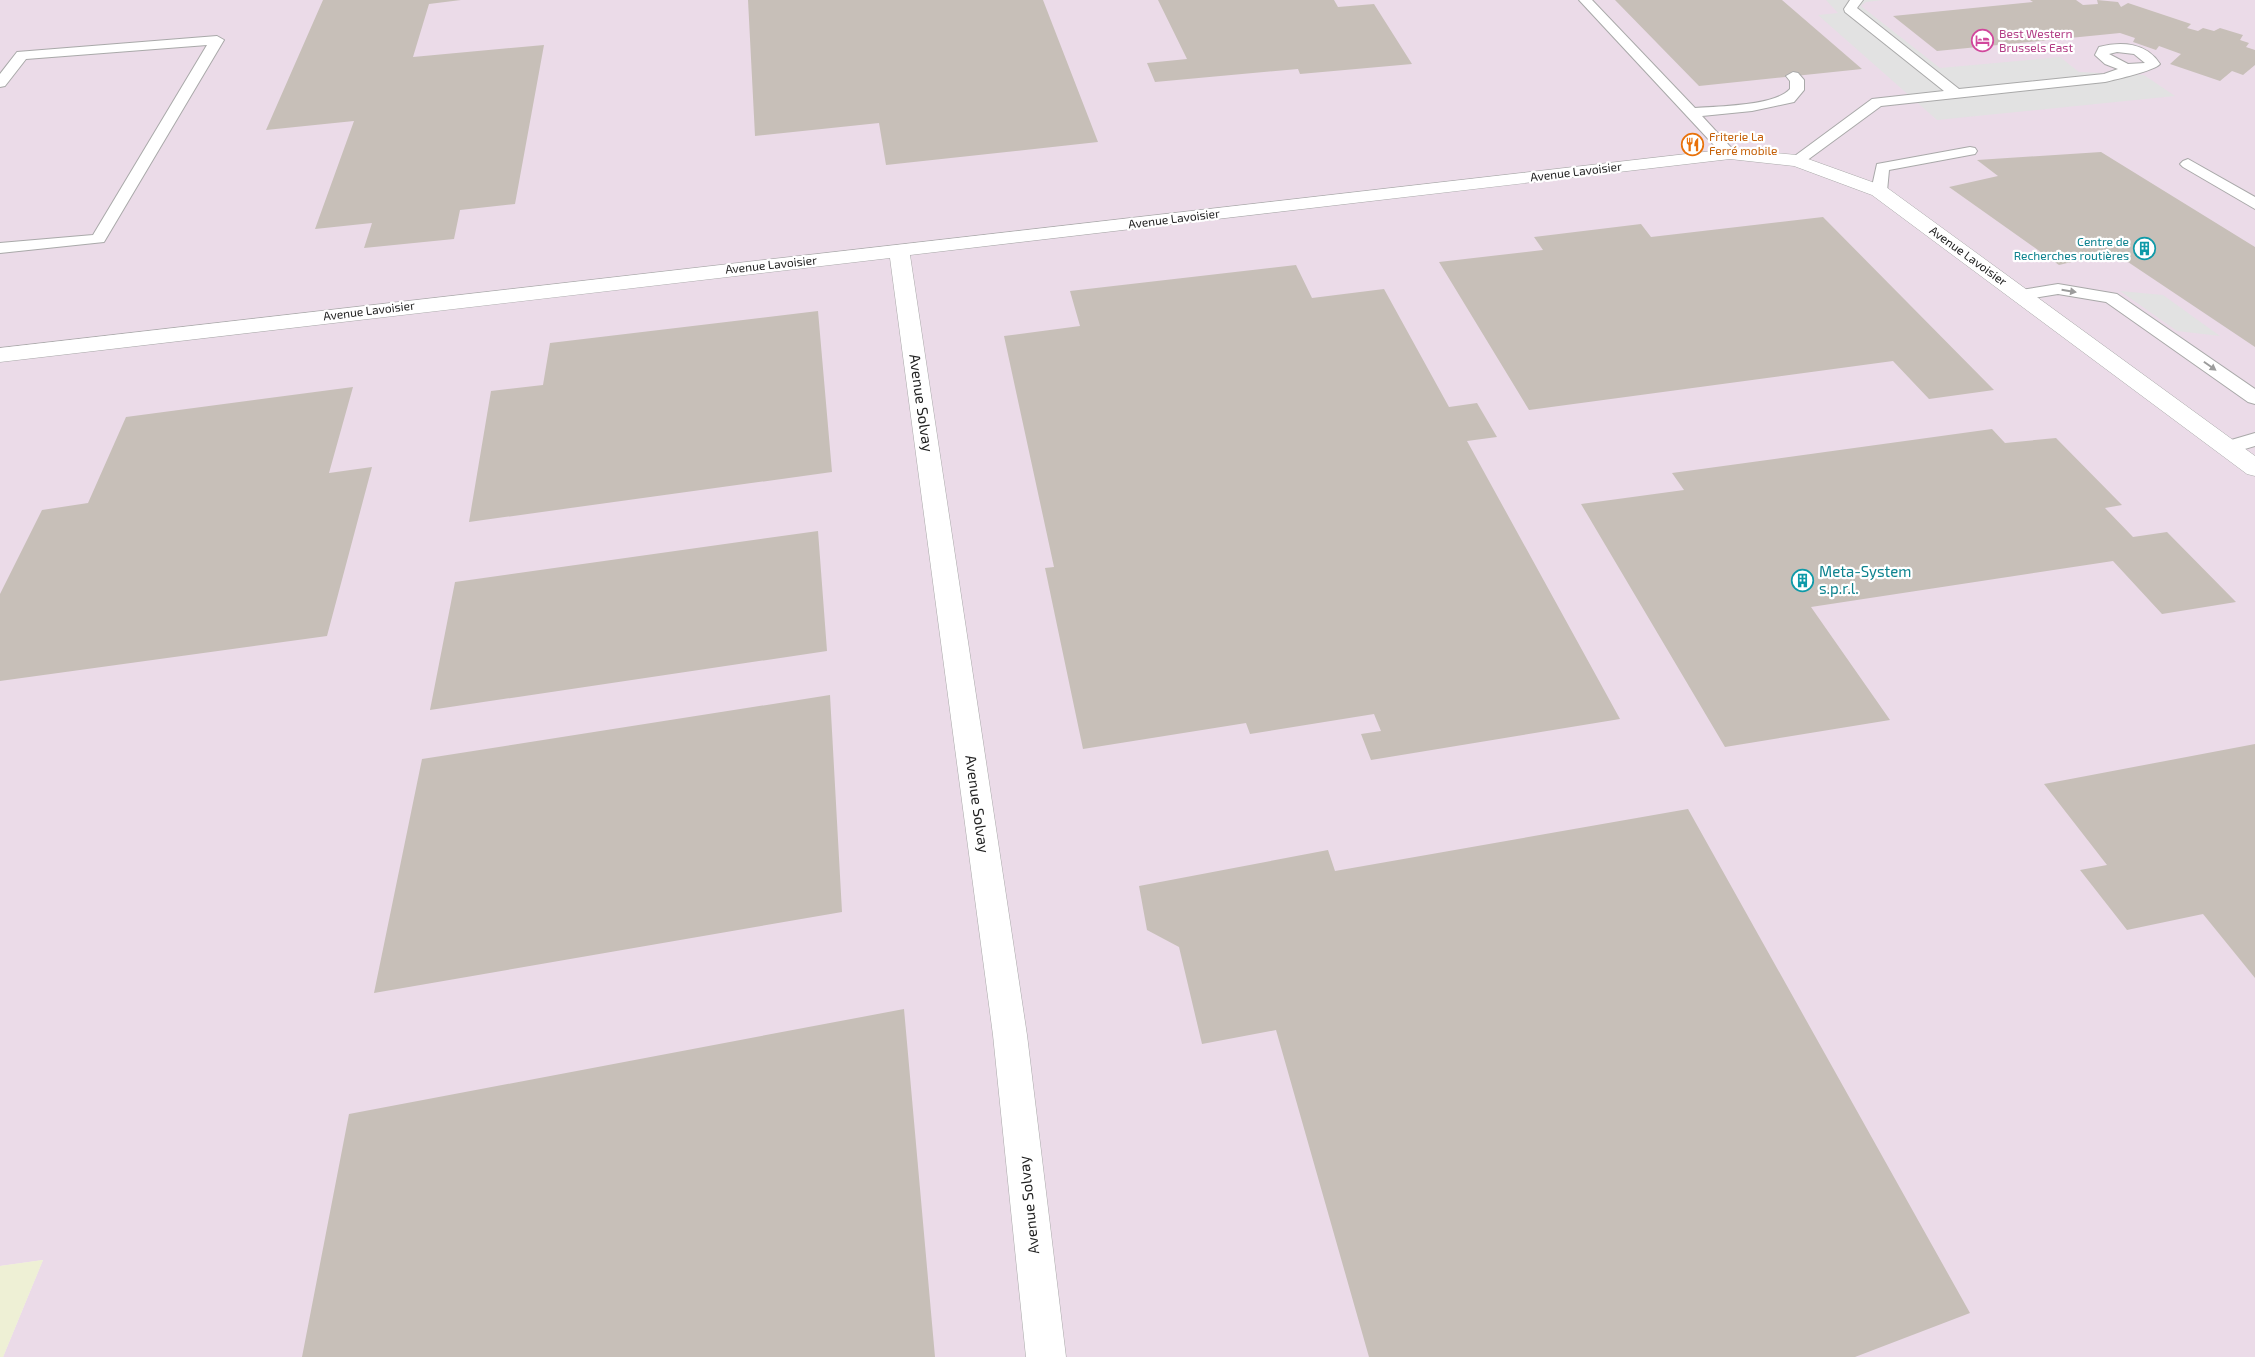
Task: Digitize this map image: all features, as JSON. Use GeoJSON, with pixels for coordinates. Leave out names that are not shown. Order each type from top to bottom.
{"type":"FeatureCollection","features":[{"type":"Feature","properties":{"kind":"street","name":"Avenue Lavoisier"},"geometry":{"type":"LineString","coordinates":[[0,355],[673,275],[899,252],[1730,154],[1797,161],[1879,191],[2255,468]]}},
{"type":"Feature","properties":{"kind":"street","name":"Avenue Solvay"},"geometry":{"type":"LineString","coordinates":[[899,252],[1010,1035],[1046,1357]]}},
{"type":"Feature","properties":{"kind":"lane"},"geometry":{"type":"LineString","coordinates":[[1585,0],[1730,154]]}},
{"type":"Feature","properties":{"kind":"lane"},"geometry":{"type":"LineString","coordinates":[[1857,0],[1850,9],[1954,93]]}},
{"type":"Feature","properties":{"kind":"lane"},"geometry":{"type":"LineString","coordinates":[[0,83],[22,55],[217,40],[98,240],[0,248]]}},
{"type":"Feature","properties":{"kind":"lane"},"geometry":{"type":"LineString","coordinates":[[0,62],[18,60]]}},
{"type":"Feature","properties":{"kind":"lane"},"geometry":{"type":"LineString","coordinates":[[1797,161],[1877,102],[2105,78],[2134,69]]}},
{"type":"Feature","properties":{"kind":"lane"},"geometry":{"type":"LineString","coordinates":[[1692,113],[1752,107],[1789,99],[1797,90],[1796,80],[1793,76]]}},
{"type":"Feature","properties":{"kind":"lane"},"geometry":{"type":"LineString","coordinates":[[1879,191],[1882,167],[1970,151]]}},
{"type":"Feature","properties":{"kind":"lane"},"geometry":{"type":"LineString","coordinates":[[2188,164],[2255,204]]}},
{"type":"Feature","properties":{"kind":"lane"},"geometry":{"type":"LineString","coordinates":[[2021,295],[2058,289],[2111,298],[2255,398]]}},
{"type":"Feature","properties":{"kind":"lane"},"geometry":{"type":"LineString","coordinates":[[2228,448],[2255,439]]}},
{"type":"Feature","properties":{"kind":"shaded area"},"geometry":{"type":"Polygon","coordinates":[[[0,0],[2255,0],[2255,1357],[3,1357],[43,1260],[0,1266],[0,0]]]}},
{"type":"Feature","properties":{"kind":"shaded area"},"geometry":{"type":"Polygon","coordinates":[[[1826,0],[1883,0],[1866,2],[1861,6],[1940,68],[2060,57],[2079,72],[2144,75],[2175,96],[1937,120],[1818,15],[1838,13],[1826,0]]]}},
{"type":"Feature","properties":{"kind":"shaded area"},"geometry":{"type":"Polygon","coordinates":[[[2120,291],[2163,295],[2220,336],[2177,331],[2120,291]]]}},
{"type":"Feature","properties":{"kind":"green space"},"geometry":{"type":"Polygon","coordinates":[[[43,1260],[3,1357],[0,1357],[0,1266],[43,1260]]]}},
{"type":"Feature","properties":{"kind":"building"},"geometry":{"type":"Polygon","coordinates":[[[323,0],[461,0],[429,4],[413,57],[544,45],[515,204],[460,210],[454,239],[364,248],[372,223],[315,229],[354,121],[266,130],[323,0]]]}},
{"type":"Feature","properties":{"kind":"building"},"geometry":{"type":"Polygon","coordinates":[[[748,0],[1043,0],[1098,142],[886,165],[879,123],[755,136],[748,0]]]}},
{"type":"Feature","properties":{"kind":"building"},"geometry":{"type":"Polygon","coordinates":[[[1158,0],[1334,0],[1338,7],[1374,4],[1412,64],[1300,74],[1298,69],[1155,82],[1147,63],[1187,59],[1158,0]]]}},
{"type":"Feature","properties":{"kind":"building"},"geometry":{"type":"Polygon","coordinates":[[[1615,0],[1782,0],[1862,69],[1699,86],[1615,0]]]}},
{"type":"Feature","properties":{"kind":"building","name":"Best Western Brussels East"},"geometry":{"type":"Polygon","coordinates":[[[2030,0],[2076,0],[2083,5],[2098,4],[2097,0],[2118,2],[2121,7],[2128,3],[2191,24],[2187,28],[2198,31],[2203,28],[2214,31],[2220,28],[2243,35],[2240,40],[2249,43],[2246,47],[2255,50],[2255,65],[2243,75],[2232,71],[2220,81],[2170,64],[2181,54],[2159,46],[2156,50],[2133,42],[2135,38],[2120,33],[1937,51],[1893,16],[2033,2],[2030,0]]]}},
{"type":"Feature","properties":{"kind":"building","name":"Centre de Recherches routières"},"geometry":{"type":"Polygon","coordinates":[[[2101,152],[2255,247],[2255,347],[2113,252],[2059,265],[1949,187],[1998,176],[1977,160],[2101,152]]]}},
{"type":"Feature","properties":{"kind":"building"},"geometry":{"type":"Polygon","coordinates":[[[1823,217],[1994,390],[1929,399],[1893,361],[1529,410],[1439,262],[1543,250],[1534,237],[1641,224],[1651,237],[1823,217]]]}},
{"type":"Feature","properties":{"kind":"building"},"geometry":{"type":"Polygon","coordinates":[[[1296,265],[1312,298],[1384,289],[1449,407],[1477,403],[1497,437],[1467,441],[1620,719],[1371,760],[1361,734],[1381,731],[1374,714],[1250,734],[1246,723],[1083,749],[1045,568],[1054,567],[1004,336],[1080,326],[1070,291],[1296,265]]]}},
{"type":"Feature","properties":{"kind":"building"},"geometry":{"type":"Polygon","coordinates":[[[818,311],[832,472],[469,522],[491,391],[543,385],[550,343],[818,311]]]}},
{"type":"Feature","properties":{"kind":"building"},"geometry":{"type":"Polygon","coordinates":[[[353,387],[329,473],[372,467],[327,636],[0,681],[0,594],[42,510],[88,503],[126,417],[353,387]]]}},
{"type":"Feature","properties":{"kind":"building","name":"Meta-System s.p.r.l."},"geometry":{"type":"Polygon","coordinates":[[[1992,429],[2005,443],[2056,438],[2122,505],[2105,508],[2133,537],[2167,532],[2236,602],[2162,614],[2113,561],[1811,607],[1890,720],[1725,747],[1581,504],[1684,490],[1672,473],[1992,429]]]}},
{"type":"Feature","properties":{"kind":"building"},"geometry":{"type":"Polygon","coordinates":[[[818,531],[827,651],[430,710],[455,582],[818,531]]]}},
{"type":"Feature","properties":{"kind":"building"},"geometry":{"type":"Polygon","coordinates":[[[830,695],[842,912],[374,993],[422,759],[830,695]]]}},
{"type":"Feature","properties":{"kind":"building"},"geometry":{"type":"Polygon","coordinates":[[[2255,744],[2255,978],[2203,914],[2127,930],[2080,870],[2107,865],[2044,784],[2255,744]]]}},
{"type":"Feature","properties":{"kind":"building"},"geometry":{"type":"Polygon","coordinates":[[[1688,809],[1970,1313],[1855,1357],[1369,1357],[1276,1030],[1202,1044],[1179,947],[1147,930],[1139,886],[1328,850],[1335,871],[1688,809]]]}},
{"type":"Feature","properties":{"kind":"building"},"geometry":{"type":"Polygon","coordinates":[[[904,1009],[935,1357],[302,1357],[349,1114],[904,1009]]]}},
{"type":"Feature","properties":{"kind":"place","name":"Best Western Brussels East"},"geometry":{"type":"Point","coordinates":[1983,41]}},
{"type":"Feature","properties":{"kind":"place","name":"Friterie La Ferré mobile"},"geometry":{"type":"Point","coordinates":[1693,144]}},
{"type":"Feature","properties":{"kind":"place","name":"Centre de Recherches routières"},"geometry":{"type":"Point","coordinates":[2145,249]}},
{"type":"Feature","properties":{"kind":"place","name":"Meta-System s.p.r.l."},"geometry":{"type":"Point","coordinates":[1803,581]}}]}
